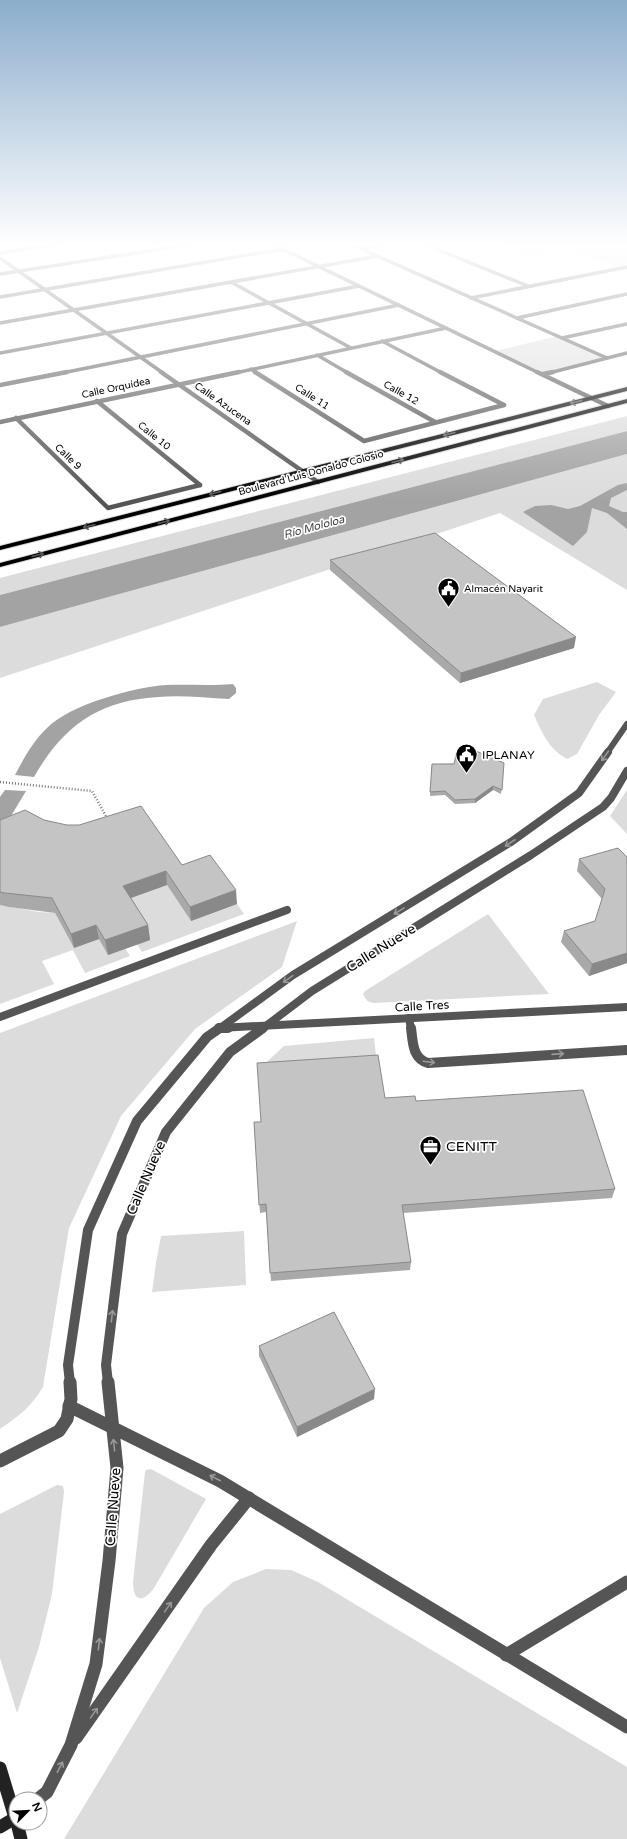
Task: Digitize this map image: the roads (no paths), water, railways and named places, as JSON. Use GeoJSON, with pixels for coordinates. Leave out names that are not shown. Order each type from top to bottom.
{"type":"FeatureCollection","features":[{"type":"Feature","properties":{"kind":"main road","name":"Boulevard Luis Donaldo Colosio"},"geometry":{"type":"LineString","coordinates":[[0,548],[302,470],[627,389]]}},
{"type":"Feature","properties":{"kind":"main road"},"geometry":{"type":"LineString","coordinates":[[513,430],[521,424],[594,404],[595,402],[592,398]]}},
{"type":"Feature","properties":{"kind":"main road","name":"Boulevard Luis Donaldo Colosio"},"geometry":{"type":"LineString","coordinates":[[0,565],[627,401]]}},
{"type":"Feature","properties":{"kind":"main road"},"geometry":{"type":"LineString","coordinates":[[0,1768],[8,1794]]}},
{"type":"Feature","properties":{"kind":"street","name":"Calle Azucena"},"geometry":{"type":"LineString","coordinates":[[100,329],[318,482]]}},
{"type":"Feature","properties":{"kind":"street"},"geometry":{"type":"LineString","coordinates":[[0,353],[129,329]]}},
{"type":"Feature","properties":{"kind":"street"},"geometry":{"type":"LineString","coordinates":[[0,384],[283,329]]}},
{"type":"Feature","properties":{"kind":"street"},"geometry":{"type":"LineString","coordinates":[[316,329],[352,348]]}},
{"type":"Feature","properties":{"kind":"street","name":"Calle Orquídea"},"geometry":{"type":"LineString","coordinates":[[0,422],[442,329]]}},
{"type":"Feature","properties":{"kind":"street"},"geometry":{"type":"LineString","coordinates":[[448,329],[608,406]]}},
{"type":"Feature","properties":{"kind":"street"},"geometry":{"type":"LineString","coordinates":[[541,329],[607,358]]}},
{"type":"Feature","properties":{"kind":"street"},"geometry":{"type":"LineString","coordinates":[[562,338],[605,329]]}},
{"type":"Feature","properties":{"kind":"street"},"geometry":{"type":"LineString","coordinates":[[382,341],[504,405],[435,422]]}},
{"type":"Feature","properties":{"kind":"street"},"geometry":{"type":"LineString","coordinates":[[543,374],[627,353]]}},
{"type":"Feature","properties":{"kind":"street","name":"Calle 12"},"geometry":{"type":"LineString","coordinates":[[316,355],[435,422]]}},
{"type":"Feature","properties":{"kind":"street","name":"Calle 11"},"geometry":{"type":"LineString","coordinates":[[251,369],[364,441],[435,422]]}},
{"type":"Feature","properties":{"kind":"street","name":"Calle 10"},"geometry":{"type":"LineString","coordinates":[[97,401],[200,485],[108,508]]}},
{"type":"Feature","properties":{"kind":"street","name":"Calle 9"},"geometry":{"type":"LineString","coordinates":[[16,418],[108,508]]}},
{"type":"Feature","properties":{"kind":"street","name":"Calle Nueve"},"geometry":{"type":"LineString","coordinates":[[0,1461],[59,1431],[67,1419],[70,1399],[68,1365],[88,1230],[137,1121],[207,1037],[292,976],[511,842],[571,799],[579,793],[627,724]]}},
{"type":"Feature","properties":{"kind":"street","name":"Calle Nueve"},"geometry":{"type":"LineString","coordinates":[[48,1791],[71,1745],[96,1664],[109,1561],[117,1468],[106,1365],[122,1234],[166,1132],[230,1052],[312,992],[531,855],[603,807],[611,798],[627,771]]}},
{"type":"Feature","properties":{"kind":"street"},"geometry":{"type":"LineString","coordinates":[[0,1017],[287,910]]}},
{"type":"Feature","properties":{"kind":"street","name":"Calle Tres"},"geometry":{"type":"LineString","coordinates":[[219,1028],[627,1007]]}},
{"type":"Feature","properties":{"kind":"street"},"geometry":{"type":"LineString","coordinates":[[409,1018],[416,1056],[421,1061],[428,1063],[627,1050]]}},
{"type":"Feature","properties":{"kind":"street"},"geometry":{"type":"LineString","coordinates":[[69,1406],[220,1481],[627,1727]]}},
{"type":"Feature","properties":{"kind":"street"},"geometry":{"type":"LineString","coordinates":[[71,1745],[211,1545],[249,1498]]}},
{"type":"Feature","properties":{"kind":"street"},"geometry":{"type":"LineString","coordinates":[[506,1655],[627,1582]]}},
{"type":"Feature","properties":{"kind":"water","name":"Río Mololoa"},"geometry":{"type":"Polygon","coordinates":[[[627,431],[627,454],[0,627],[0,595],[627,431]]]}},
{"type":"Feature","properties":{"kind":"water"},"geometry":{"type":"Polygon","coordinates":[[[627,483],[627,490],[611,498],[609,506],[623,512],[627,512],[627,529],[607,513],[592,508],[587,532],[573,546],[523,512],[535,506],[551,505],[568,509],[580,506],[618,485],[627,483]]]}},
{"type":"Feature","properties":{"kind":"water"},"geometry":{"type":"Polygon","coordinates":[[[233,684],[236,688],[236,693],[229,699],[168,696],[138,699],[101,710],[70,730],[57,743],[34,777],[15,775],[33,744],[47,728],[70,712],[86,705],[120,693],[153,686],[233,684]]]}},
{"type":"Feature","properties":{"kind":"water"},"geometry":{"type":"Polygon","coordinates":[[[5,790],[26,791],[8,821],[0,828],[0,797],[5,790]]]}},
{"type":"Feature","properties":{"kind":"place","name":"Almacén Nayarit"},"geometry":{"type":"Point","coordinates":[448,608]}},
{"type":"Feature","properties":{"kind":"place","name":"IPLANAY"},"geometry":{"type":"Point","coordinates":[467,774]}},
{"type":"Feature","properties":{"kind":"place","name":"CENITT"},"geometry":{"type":"Point","coordinates":[430,1166]}}]}
